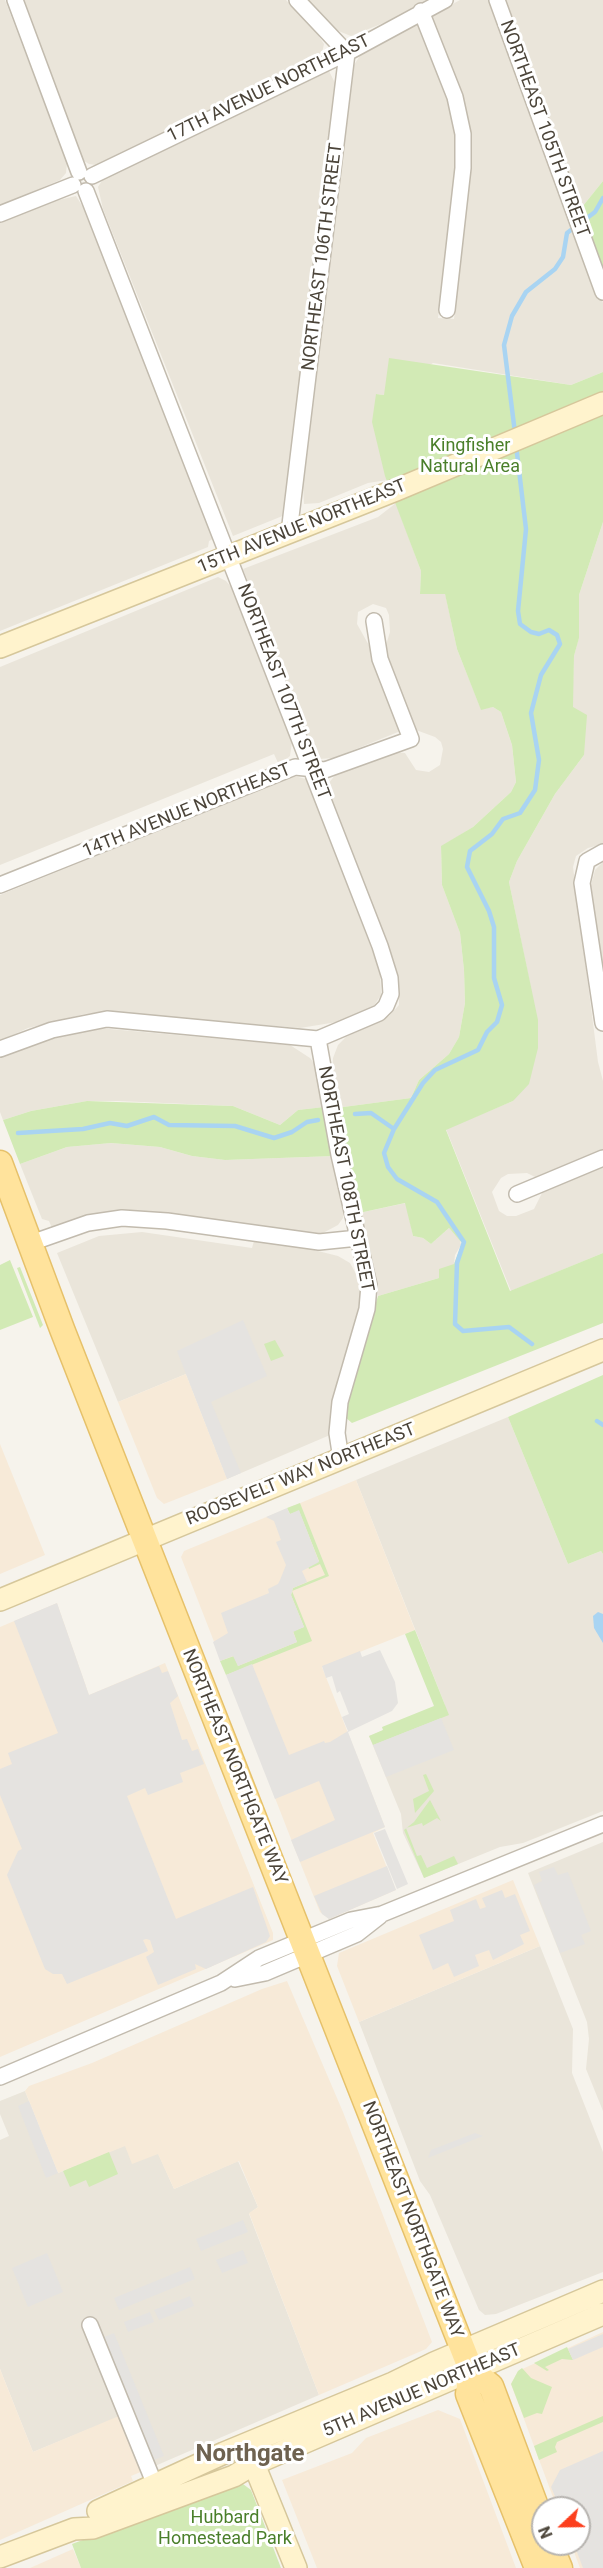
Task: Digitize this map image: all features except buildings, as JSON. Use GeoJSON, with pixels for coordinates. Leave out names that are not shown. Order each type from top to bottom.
{"type":"FeatureCollection","features":[{"type":"Feature","properties":{"kind":"main road","name":"15TH AVENUE NORTHEAST"},"geometry":{"type":"LineString","coordinates":[[0,647],[290,533],[603,403]]}},
{"type":"Feature","properties":{"kind":"main road","name":"NORTHEAST NORTHGATE WAY"},"geometry":{"type":"LineString","coordinates":[[0,1163],[145,1540],[467,2360],[468,2394],[537,2568]]}},
{"type":"Feature","properties":{"kind":"main road","name":"ROOSEVELT WAY NORTHEAST"},"geometry":{"type":"LineString","coordinates":[[0,1600],[603,1350]]}},
{"type":"Feature","properties":{"kind":"main road","name":"5TH AVENUE NORTHEAST"},"geometry":{"type":"LineString","coordinates":[[74,2529],[87,2516],[155,2485],[250,2454],[467,2360],[603,2291]]}},
{"type":"Feature","properties":{"kind":"main road","name":"5TH AVENUE NORTHEAST"},"geometry":{"type":"LineString","coordinates":[[467,2360],[603,2314]]}},
{"type":"Feature","properties":{"kind":"main road","name":"NORTHEAST NORTHGATE WAY"},"geometry":{"type":"LineString","coordinates":[[467,2360],[491,2386],[532,2496]]}},
{"type":"Feature","properties":{"kind":"main road","name":"5TH AVENUE NORTHEAST"},"geometry":{"type":"LineString","coordinates":[[0,2557],[74,2529],[93,2528],[234,2476],[250,2454]]}},
{"type":"Feature","properties":{"kind":"main road"},"geometry":{"type":"LineString","coordinates":[[250,2454],[296,2568]]}},
{"type":"Feature","properties":{"kind":"street","name":"NORTHEAST 107TH STREET"},"geometry":{"type":"LineString","coordinates":[[15,0],[83,181],[231,556],[380,946],[390,978],[391,994],[386,1006],[379,1013],[318,1039]]}},
{"type":"Feature","properties":{"kind":"street"},"geometry":{"type":"LineString","coordinates":[[297,0],[347,53]]}},
{"type":"Feature","properties":{"kind":"street","name":"17TH AVENUE NORTHEAST"},"geometry":{"type":"LineString","coordinates":[[0,213],[83,181],[347,53],[445,0]]}},
{"type":"Feature","properties":{"kind":"street","name":"NORTHEAST 105TH STREET"},"geometry":{"type":"LineString","coordinates":[[497,0],[603,292]]}},
{"type":"Feature","properties":{"kind":"street"},"geometry":{"type":"LineString","coordinates":[[421,11],[455,97],[463,134],[463,168],[447,310]]}},
{"type":"Feature","properties":{"kind":"street","name":"NORTHEAST 106TH STREET"},"geometry":{"type":"LineString","coordinates":[[290,533],[347,53]]}},
{"type":"Feature","properties":{"kind":"street","name":"14TH AVENUE NORTHEAST"},"geometry":{"type":"LineString","coordinates":[[0,885],[295,767],[325,770],[411,739],[380,659],[374,621]]}},
{"type":"Feature","properties":{"kind":"street"},"geometry":{"type":"LineString","coordinates":[[603,852],[587,861],[582,883],[603,1023]]}},
{"type":"Feature","properties":{"kind":"street"},"geometry":{"type":"LineString","coordinates":[[0,1048],[52,1030],[107,1019],[318,1039]]}},
{"type":"Feature","properties":{"kind":"street","name":"NORTHEAST 108TH STREET"},"geometry":{"type":"LineString","coordinates":[[318,1039],[329,1107],[368,1278],[369,1298],[340,1402],[337,1433],[341,1459]]}},
{"type":"Feature","properties":{"kind":"street"},"geometry":{"type":"LineString","coordinates":[[517,1194],[603,1158]]}},
{"type":"Feature","properties":{"kind":"street"},"geometry":{"type":"LineString","coordinates":[[31,1243],[88,1223],[122,1218],[167,1221],[319,1242],[358,1238]]}},
{"type":"Feature","properties":{"kind":"street"},"geometry":{"type":"LineString","coordinates":[[0,2077],[230,1980],[259,1958],[305,1948],[351,1920],[382,1914],[603,1824]]}},
{"type":"Feature","properties":{"kind":"street"},"geometry":{"type":"LineString","coordinates":[[90,2325],[155,2485]]}},
{"type":"Feature","properties":{"kind":"shaded area"},"geometry":{"type":"Polygon","coordinates":[[[0,0],[5,0],[67,163],[66,173],[60,180],[0,206],[0,0]]]}},
{"type":"Feature","properties":{"kind":"shaded area"},"geometry":{"type":"Polygon","coordinates":[[[21,0],[286,0],[314,29],[324,44],[322,53],[315,58],[108,160],[96,165],[89,164],[84,161],[79,149],[21,0]]]}},
{"type":"Feature","properties":{"kind":"shaded area"},"geometry":{"type":"Polygon","coordinates":[[[306,0],[433,0],[351,36],[336,30],[306,0]]]}},
{"type":"Feature","properties":{"kind":"shaded area"},"geometry":{"type":"Polygon","coordinates":[[[460,0],[490,0],[494,7],[603,303],[603,372],[571,385],[433,363],[384,395],[377,394],[387,480],[368,483],[319,503],[304,504],[303,486],[354,65],[361,54],[413,23],[421,27],[454,110],[458,148],[438,318],[454,319],[469,168],[431,16],[460,0]]]}},
{"type":"Feature","properties":{"kind":"shaded area"},"geometry":{"type":"Polygon","coordinates":[[[501,0],[603,0],[603,181],[578,212],[501,0]]]}},
{"type":"Feature","properties":{"kind":"shaded area"},"geometry":{"type":"Polygon","coordinates":[[[322,69],[329,71],[336,85],[285,515],[233,536],[103,209],[98,187],[103,179],[322,69]]]}},
{"type":"Feature","properties":{"kind":"shaded area"},"geometry":{"type":"Polygon","coordinates":[[[76,196],[88,215],[215,538],[209,541],[208,547],[0,631],[0,223],[50,202],[76,196]]]}},
{"type":"Feature","properties":{"kind":"shaded area"},"geometry":{"type":"Polygon","coordinates":[[[396,503],[421,571],[420,594],[445,593],[457,649],[481,709],[493,707],[501,712],[512,745],[516,782],[511,792],[473,827],[441,847],[442,885],[460,933],[464,970],[465,1003],[459,1037],[449,1054],[419,1080],[411,1098],[336,1108],[332,1083],[333,1058],[338,1045],[346,1037],[389,1016],[399,1005],[399,998],[393,961],[329,792],[328,784],[336,774],[394,752],[405,753],[416,770],[429,772],[440,765],[443,749],[441,742],[435,737],[416,730],[388,662],[385,648],[390,632],[389,615],[386,608],[373,604],[358,612],[357,624],[371,649],[399,726],[398,732],[334,758],[319,759],[311,748],[243,569],[378,517],[396,503]]]}},
{"type":"Feature","properties":{"kind":"shaded area"},"geometry":{"type":"Polygon","coordinates":[[[603,522],[603,844],[588,848],[576,856],[573,867],[598,1062],[603,1081],[603,1150],[537,1178],[527,1173],[508,1174],[501,1178],[492,1192],[499,1211],[507,1216],[516,1216],[534,1209],[543,1191],[603,1167],[603,1253],[511,1291],[446,1129],[513,1101],[530,984],[509,882],[517,861],[555,794],[584,755],[572,707],[574,656],[579,637],[579,595],[603,522]]]}},
{"type":"Feature","properties":{"kind":"shaded area"},"geometry":{"type":"Polygon","coordinates":[[[218,577],[226,581],[233,589],[292,742],[290,756],[279,765],[274,754],[0,865],[0,667],[218,577]]]}},
{"type":"Feature","properties":{"kind":"shaded area"},"geometry":{"type":"Polygon","coordinates":[[[294,776],[306,779],[310,787],[380,971],[381,995],[373,1007],[365,1013],[343,1021],[300,1028],[109,1012],[85,1014],[28,1028],[0,1041],[0,895],[294,776]]]}},
{"type":"Feature","properties":{"kind":"shaded area"},"geometry":{"type":"Polygon","coordinates":[[[603,862],[603,976],[591,885],[595,870],[603,862]]]}},
{"type":"Feature","properties":{"kind":"shaded area"},"geometry":{"type":"Polygon","coordinates":[[[98,1028],[290,1045],[315,1064],[324,1107],[298,1110],[280,1125],[233,1106],[118,1101],[87,1101],[31,1111],[3,1120],[0,1112],[0,1058],[48,1040],[98,1028]]]}},
{"type":"Feature","properties":{"kind":"shaded area"},"geometry":{"type":"Polygon","coordinates":[[[111,1143],[160,1147],[192,1156],[225,1160],[334,1156],[345,1208],[343,1218],[338,1225],[321,1234],[172,1216],[85,1218],[52,1228],[49,1221],[42,1219],[20,1164],[67,1147],[111,1143]]]}},
{"type":"Feature","properties":{"kind":"shaded area"},"geometry":{"type":"Polygon","coordinates":[[[406,1203],[413,1236],[423,1238],[431,1244],[449,1228],[460,1240],[461,1245],[455,1255],[454,1264],[439,1278],[378,1296],[375,1271],[359,1213],[406,1203]]]}},
{"type":"Feature","properties":{"kind":"shaded area"},"geometry":{"type":"Polygon","coordinates":[[[142,1232],[252,1248],[254,1241],[298,1246],[338,1256],[350,1263],[360,1281],[360,1307],[338,1377],[330,1435],[227,1479],[186,1374],[118,1402],[57,1253],[99,1236],[142,1232]]]}},
{"type":"Feature","properties":{"kind":"shaded area"},"geometry":{"type":"Polygon","coordinates":[[[243,1320],[267,1376],[211,1402],[241,1473],[227,1479],[177,1351],[243,1320]]]}},
{"type":"Feature","properties":{"kind":"shaded area"},"geometry":{"type":"Polygon","coordinates":[[[186,1374],[227,1479],[164,1504],[157,1498],[118,1402],[186,1374]]]}},
{"type":"Feature","properties":{"kind":"shaded area"},"geometry":{"type":"Polygon","coordinates":[[[508,1417],[568,1564],[601,1551],[603,1554],[603,1811],[523,1843],[500,1847],[424,1878],[403,1833],[401,1814],[369,1736],[445,1705],[356,1480],[508,1417]]]}},
{"type":"Feature","properties":{"kind":"shaded area"},"geometry":{"type":"Polygon","coordinates":[[[0,1444],[45,1555],[0,1574],[0,1444]]]}},
{"type":"Feature","properties":{"kind":"shaded area"},"geometry":{"type":"Polygon","coordinates":[[[356,1480],[415,1630],[322,1667],[385,1827],[373,1833],[396,1890],[329,1919],[320,1912],[181,1557],[184,1551],[356,1480]]]}},
{"type":"Feature","properties":{"kind":"shaded area"},"geometry":{"type":"Polygon","coordinates":[[[287,1508],[290,1514],[299,1510],[319,1562],[302,1571],[307,1582],[293,1588],[291,1595],[304,1627],[293,1632],[297,1642],[238,1666],[233,1656],[220,1661],[213,1642],[228,1633],[221,1613],[269,1593],[268,1589],[278,1584],[280,1580],[286,1565],[276,1542],[281,1540],[274,1521],[266,1517],[287,1508]]]}},
{"type":"Feature","properties":{"kind":"shaded area"},"geometry":{"type":"Polygon","coordinates":[[[57,1603],[89,1695],[165,1663],[273,1933],[273,1940],[0,2057],[0,1627],[57,1603]]]}},
{"type":"Feature","properties":{"kind":"shaded area"},"geometry":{"type":"Polygon","coordinates":[[[57,1603],[89,1695],[159,1666],[162,1673],[168,1671],[178,1696],[170,1703],[182,1740],[187,1739],[192,1751],[198,1749],[204,1764],[180,1773],[183,1782],[148,1795],[145,1788],[127,1796],[176,1919],[253,1887],[270,1936],[266,1942],[206,1969],[195,1964],[196,1969],[158,1985],[146,1957],[154,1952],[150,1940],[146,1939],[143,1940],[148,1951],[67,1984],[62,1974],[53,1974],[45,1969],[7,1875],[18,1851],[22,1849],[0,1795],[0,1769],[12,1764],[8,1753],[58,1733],[14,1621],[57,1603]]]}},
{"type":"Feature","properties":{"kind":"shaded area"},"geometry":{"type":"Polygon","coordinates":[[[380,1650],[395,1682],[398,1703],[392,1711],[348,1732],[385,1827],[300,1862],[291,1840],[335,1820],[319,1781],[275,1799],[226,1675],[252,1664],[289,1755],[324,1741],[325,1743],[330,1742],[348,1731],[342,1717],[349,1714],[340,1691],[337,1693],[332,1676],[326,1678],[322,1666],[360,1651],[362,1657],[380,1650]]]}},
{"type":"Feature","properties":{"kind":"shaded area"},"geometry":{"type":"Polygon","coordinates":[[[441,1718],[454,1750],[386,1777],[373,1745],[441,1718]]]}},
{"type":"Feature","properties":{"kind":"shaded area"},"geometry":{"type":"Polygon","coordinates":[[[385,1829],[408,1884],[397,1889],[374,1833],[385,1829]]]}},
{"type":"Feature","properties":{"kind":"shaded area"},"geometry":{"type":"Polygon","coordinates":[[[603,1842],[603,2111],[586,2069],[589,2039],[587,2022],[528,1873],[603,1842]]]}},
{"type":"Feature","properties":{"kind":"shaded area"},"geometry":{"type":"Polygon","coordinates":[[[387,1866],[396,1890],[329,1919],[322,1914],[314,1896],[387,1866]]]}},
{"type":"Feature","properties":{"kind":"shaded area"},"geometry":{"type":"Polygon","coordinates":[[[554,1867],[558,1875],[568,1872],[591,1931],[581,1935],[585,1944],[560,1953],[534,1885],[542,1881],[539,1872],[554,1867]]]}},
{"type":"Feature","properties":{"kind":"shaded area"},"geometry":{"type":"Polygon","coordinates":[[[513,1880],[540,1946],[359,2022],[337,1966],[339,1953],[513,1880]]]}},
{"type":"Feature","properties":{"kind":"shaded area"},"geometry":{"type":"Polygon","coordinates":[[[502,1890],[505,1898],[515,1894],[530,1931],[520,1935],[524,1944],[493,1960],[489,1950],[475,1955],[479,1966],[454,1977],[448,1963],[433,1970],[419,1935],[454,1921],[450,1910],[476,1899],[480,1909],[486,1907],[482,1898],[502,1890]]]}},
{"type":"Feature","properties":{"kind":"shaded area"},"geometry":{"type":"Polygon","coordinates":[[[540,1946],[573,2029],[572,2073],[603,2152],[603,2272],[496,2314],[485,2315],[479,2310],[430,2195],[420,2181],[359,2022],[540,1946]]]}},
{"type":"Feature","properties":{"kind":"shaded area"},"geometry":{"type":"Polygon","coordinates":[[[287,1981],[343,2112],[432,2342],[426,2349],[319,2395],[249,2213],[258,2207],[239,2161],[174,2189],[158,2154],[132,2164],[125,2146],[58,2173],[25,2091],[29,2086],[92,2063],[262,1989],[287,1981]]]}},
{"type":"Feature","properties":{"kind":"shaded area"},"geometry":{"type":"Polygon","coordinates":[[[25,2091],[58,2173],[126,2145],[158,2153],[174,2189],[238,2161],[258,2207],[249,2214],[319,2395],[148,2469],[126,2414],[33,2452],[0,2369],[0,2140],[9,2136],[0,2114],[0,2101],[25,2091]]]}},
{"type":"Feature","properties":{"kind":"shaded area"},"geometry":{"type":"Polygon","coordinates":[[[29,2101],[58,2173],[46,2178],[18,2106],[29,2101]]]}},
{"type":"Feature","properties":{"kind":"shaded area"},"geometry":{"type":"Polygon","coordinates":[[[475,2133],[483,2136],[428,2158],[431,2150],[475,2133]]]}},
{"type":"Feature","properties":{"kind":"shaded area"},"geometry":{"type":"Polygon","coordinates":[[[243,2220],[248,2232],[201,2251],[196,2239],[243,2220]]]}},
{"type":"Feature","properties":{"kind":"shaded area"},"geometry":{"type":"Polygon","coordinates":[[[243,2250],[248,2263],[222,2273],[216,2260],[243,2250]]]}},
{"type":"Feature","properties":{"kind":"shaded area"},"geometry":{"type":"Polygon","coordinates":[[[47,2253],[63,2292],[28,2307],[12,2268],[47,2253]]]}},
{"type":"Feature","properties":{"kind":"shaded area"},"geometry":{"type":"Polygon","coordinates":[[[190,2267],[195,2279],[119,2310],[114,2298],[190,2267]]]}},
{"type":"Feature","properties":{"kind":"shaded area"},"geometry":{"type":"Polygon","coordinates":[[[190,2296],[194,2306],[159,2320],[154,2310],[190,2296]]]}},
{"type":"Feature","properties":{"kind":"shaded area"},"geometry":{"type":"Polygon","coordinates":[[[150,2312],[154,2322],[128,2332],[124,2322],[150,2312]]]}},
{"type":"Feature","properties":{"kind":"shaded area"},"geometry":{"type":"Polygon","coordinates":[[[603,2332],[603,2568],[580,2568],[576,2556],[591,2556],[591,2496],[553,2496],[511,2384],[518,2371],[603,2332]]]}},
{"type":"Feature","properties":{"kind":"shaded area"},"geometry":{"type":"Polygon","coordinates":[[[114,2333],[164,2456],[151,2461],[102,2338],[114,2333]]]}},
{"type":"Feature","properties":{"kind":"shaded area"},"geometry":{"type":"Polygon","coordinates":[[[603,2334],[603,2347],[573,2360],[568,2349],[603,2334]]]}},
{"type":"Feature","properties":{"kind":"shaded area"},"geometry":{"type":"Polygon","coordinates":[[[0,2369],[33,2452],[126,2413],[148,2469],[131,2476],[133,2481],[0,2540],[0,2369]]]}},
{"type":"Feature","properties":{"kind":"shaded area"},"geometry":{"type":"Polygon","coordinates":[[[438,2410],[460,2419],[516,2568],[317,2568],[282,2480],[352,2453],[366,2438],[438,2410]]]}},
{"type":"Feature","properties":{"kind":"shaded area"},"geometry":{"type":"Polygon","coordinates":[[[603,2451],[603,2568],[583,2568],[578,2556],[591,2556],[591,2496],[555,2496],[551,2487],[560,2470],[603,2451]]]}},
{"type":"Feature","properties":{"kind":"shaded area"},"geometry":{"type":"Polygon","coordinates":[[[73,2549],[81,2568],[30,2568],[73,2549]]]}},
{"type":"Feature","properties":{"kind":"green space"},"geometry":{"type":"Polygon","coordinates":[[[603,181],[603,277],[578,212],[603,181]]]}},
{"type":"Feature","properties":{"kind":"green space","name":"Kingfisher Natural Area"},"geometry":{"type":"Polygon","coordinates":[[[389,358],[571,385],[603,372],[603,522],[579,595],[579,638],[574,656],[573,707],[587,715],[584,755],[555,794],[517,861],[509,882],[538,1020],[538,1048],[529,1084],[513,1101],[446,1130],[510,1291],[603,1253],[603,1323],[352,1423],[345,1417],[347,1398],[378,1296],[439,1278],[439,1269],[454,1264],[462,1243],[449,1228],[431,1244],[423,1238],[413,1236],[405,1203],[359,1213],[336,1108],[411,1098],[419,1080],[449,1054],[459,1037],[465,1003],[464,970],[460,933],[442,885],[441,846],[473,827],[511,792],[516,782],[512,745],[501,712],[493,707],[481,710],[457,649],[445,594],[420,594],[421,571],[385,476],[372,422],[376,394],[384,395],[389,358]]]}},
{"type":"Feature","properties":{"kind":"green space"},"geometry":{"type":"Polygon","coordinates":[[[87,1101],[233,1106],[280,1125],[298,1110],[324,1107],[334,1156],[225,1160],[192,1156],[160,1147],[111,1143],[67,1147],[20,1164],[3,1120],[31,1111],[87,1101]]]}},
{"type":"Feature","properties":{"kind":"green space"},"geometry":{"type":"Polygon","coordinates":[[[10,1260],[33,1317],[0,1330],[0,1265],[10,1260]]]}},
{"type":"Feature","properties":{"kind":"green space"},"geometry":{"type":"Polygon","coordinates":[[[20,1267],[43,1325],[40,1328],[17,1268],[20,1267]]]}},
{"type":"Feature","properties":{"kind":"green space"},"geometry":{"type":"Polygon","coordinates":[[[275,1340],[284,1356],[271,1361],[264,1344],[275,1340]]]}},
{"type":"Feature","properties":{"kind":"green space"},"geometry":{"type":"Polygon","coordinates":[[[603,1375],[603,1554],[601,1551],[568,1564],[508,1417],[603,1375]]]}},
{"type":"Feature","properties":{"kind":"green space"},"geometry":{"type":"Polygon","coordinates":[[[300,1503],[329,1576],[292,1591],[293,1588],[325,1575],[320,1564],[309,1569],[308,1566],[319,1561],[299,1511],[290,1514],[287,1508],[300,1503]]]}},
{"type":"Feature","properties":{"kind":"green space"},"geometry":{"type":"Polygon","coordinates":[[[292,1591],[312,1641],[226,1675],[220,1661],[234,1656],[238,1666],[297,1642],[293,1631],[304,1627],[291,1595],[292,1591]]]}},
{"type":"Feature","properties":{"kind":"green space"},"geometry":{"type":"Polygon","coordinates":[[[415,1630],[449,1715],[373,1745],[369,1736],[383,1730],[382,1727],[434,1706],[405,1634],[415,1630]]]}},
{"type":"Feature","properties":{"kind":"green space"},"geometry":{"type":"Polygon","coordinates":[[[426,1774],[434,1791],[415,1813],[413,1799],[429,1791],[423,1775],[426,1774]]]}},
{"type":"Feature","properties":{"kind":"green space"},"geometry":{"type":"Polygon","coordinates":[[[430,1800],[441,1821],[437,1818],[423,1826],[422,1823],[407,1828],[430,1800]]]}},
{"type":"Feature","properties":{"kind":"green space"},"geometry":{"type":"Polygon","coordinates":[[[406,1828],[417,1856],[421,1855],[427,1868],[454,1856],[458,1864],[424,1878],[404,1830],[406,1828]]]}},
{"type":"Feature","properties":{"kind":"green space"},"geometry":{"type":"Polygon","coordinates":[[[109,2152],[118,2174],[89,2187],[86,2180],[70,2187],[63,2171],[109,2152]]]}},
{"type":"Feature","properties":{"kind":"green space"},"geometry":{"type":"Polygon","coordinates":[[[567,2347],[573,2360],[562,2359],[545,2367],[549,2370],[547,2371],[534,2363],[567,2347]]]}},
{"type":"Feature","properties":{"kind":"green space"},"geometry":{"type":"Polygon","coordinates":[[[522,2368],[531,2378],[552,2387],[542,2414],[537,2413],[524,2418],[511,2384],[522,2368]]]}},
{"type":"Feature","properties":{"kind":"green space"},"geometry":{"type":"Polygon","coordinates":[[[603,2416],[603,2422],[557,2442],[555,2447],[557,2452],[539,2460],[534,2446],[603,2416]]]}},
{"type":"Feature","properties":{"kind":"green space","name":"Hubbard Homestead Park"},"geometry":{"type":"Polygon","coordinates":[[[233,2484],[243,2484],[251,2490],[281,2568],[81,2568],[72,2544],[233,2484]]]}},
{"type":"Feature","properties":{"kind":"water"},"geometry":{"type":"Polygon","coordinates":[[[598,1612],[603,1614],[603,1643],[594,1628],[593,1616],[598,1612]]]}},
{"type":"Feature","properties":{"kind":"waterway"},"geometry":{"type":"LineString","coordinates":[[515,433],[504,345],[512,316],[526,292],[555,269],[563,257],[567,233],[595,212],[603,198]]}},
{"type":"Feature","properties":{"kind":"waterway"},"geometry":{"type":"LineString","coordinates":[[516,445],[526,529],[518,611],[520,624],[531,632],[539,634],[549,630],[557,635],[560,644],[541,675],[531,713],[539,760],[535,790],[520,813],[503,819],[492,834],[470,851],[467,867],[489,911],[494,927],[494,978],[502,1005],[497,1022],[487,1032],[478,1050],[435,1070],[423,1083],[394,1129],[384,1153],[388,1167],[397,1179],[437,1202],[464,1242],[457,1263],[455,1324],[463,1331],[509,1327],[532,1344]]}},
{"type":"Feature","properties":{"kind":"waterway"},"geometry":{"type":"LineString","coordinates":[[355,1114],[371,1113],[394,1129]]}},
{"type":"Feature","properties":{"kind":"waterway"},"geometry":{"type":"LineString","coordinates":[[18,1133],[83,1129],[110,1123],[127,1126],[154,1117],[169,1125],[235,1126],[274,1138],[292,1132],[307,1122],[318,1120]]}},
{"type":"Feature","properties":{"kind":"waterway"},"geometry":{"type":"LineString","coordinates":[[597,1421],[603,1425]]}},
{"type":"Feature","properties":{"kind":"district","name":"Northgate"},"geometry":{"type":"Point","coordinates":[250,2455]}}]}
